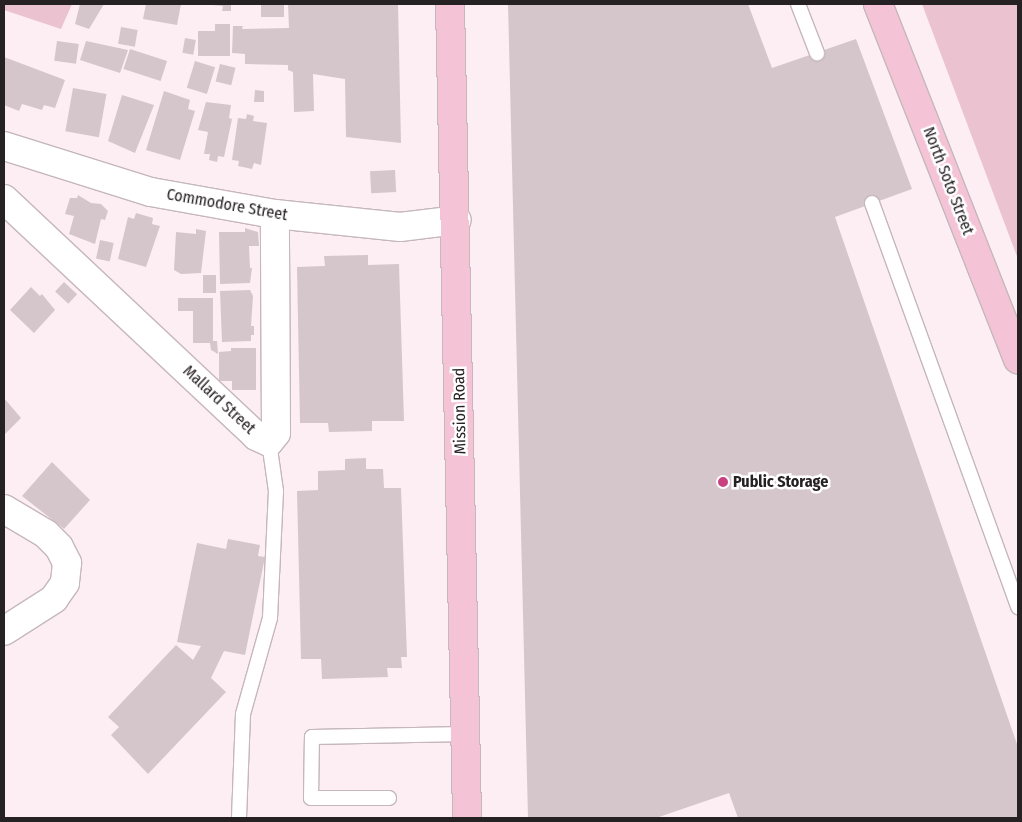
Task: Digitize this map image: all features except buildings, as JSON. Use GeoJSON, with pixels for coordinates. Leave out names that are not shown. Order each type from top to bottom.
{"type":"FeatureCollection","features":[{"type":"Feature","properties":{"kind":"main road","name":"Mission Road"},"geometry":{"type":"LineString","coordinates":[[450,4],[467,818]]}},
{"type":"Feature","properties":{"kind":"main road","name":"North Soto Street"},"geometry":{"type":"LineString","coordinates":[[878,4],[1018,359]]}},
{"type":"Feature","properties":{"kind":"street","name":"Commodore Street"},"geometry":{"type":"LineString","coordinates":[[4,146],[151,192],[275,214],[400,227],[456,220]]}},
{"type":"Feature","properties":{"kind":"street","name":"Mallard Street"},"geometry":{"type":"LineString","coordinates":[[4,199],[256,436],[269,442],[276,433],[275,214]]}},
{"type":"Feature","properties":{"kind":"street"},"geometry":{"type":"LineString","coordinates":[[4,509],[46,534],[59,547],[67,563],[65,583],[54,599],[4,631]]}},
{"type":"Feature","properties":{"kind":"lane"},"geometry":{"type":"LineString","coordinates":[[798,4],[817,53]]}},
{"type":"Feature","properties":{"kind":"lane"},"geometry":{"type":"LineString","coordinates":[[872,203],[1018,607]]}},
{"type":"Feature","properties":{"kind":"lane"},"geometry":{"type":"LineString","coordinates":[[239,818],[243,714],[271,609],[276,491],[269,442]]}},
{"type":"Feature","properties":{"kind":"lane"},"geometry":{"type":"LineString","coordinates":[[389,798],[311,798],[312,737],[465,734]]}},
{"type":"Feature","properties":{"kind":"shaded area"},"geometry":{"type":"Polygon","coordinates":[[[4,4],[72,4],[61,29],[4,10],[4,4]]]}},
{"type":"Feature","properties":{"kind":"shaded area"},"geometry":{"type":"Polygon","coordinates":[[[922,4],[1018,4],[1018,259],[922,4]]]}},
{"type":"Feature","properties":{"kind":"place","name":"Public Storage"},"geometry":{"type":"Point","coordinates":[723,482]}}]}
